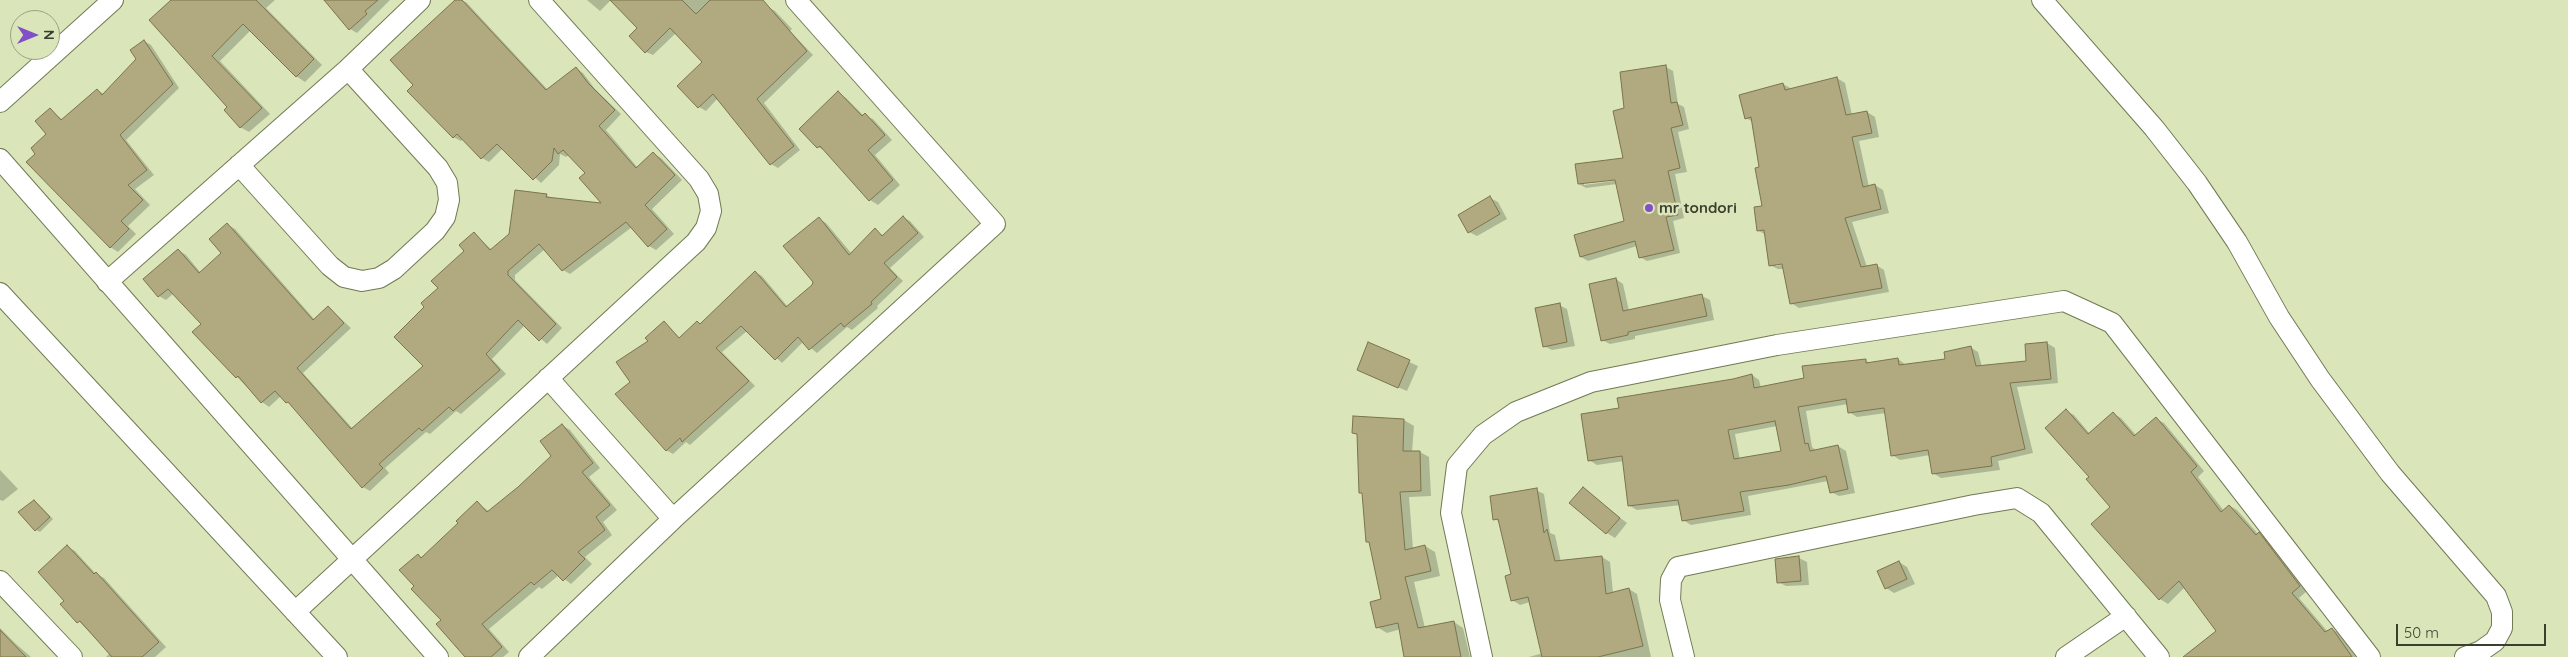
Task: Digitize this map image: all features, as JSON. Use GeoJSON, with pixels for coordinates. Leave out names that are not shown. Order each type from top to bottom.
{"type":"FeatureCollection","features":[{"type":"Feature","properties":{"kind":"street"},"geometry":{"type":"LineString","coordinates":[[0,102],[114,0]]}},
{"type":"Feature","properties":{"kind":"street"},"geometry":{"type":"LineString","coordinates":[[107,282],[348,69],[420,0]]}},
{"type":"Feature","properties":{"kind":"street"},"geometry":{"type":"LineString","coordinates":[[295,612],[696,242],[706,228],[711,211],[708,194],[699,179],[539,0]]}},
{"type":"Feature","properties":{"kind":"street"},"geometry":{"type":"LineString","coordinates":[[529,657],[673,519],[995,224],[796,0]]}},
{"type":"Feature","properties":{"kind":"street"},"geometry":{"type":"LineString","coordinates":[[2042,0],[2154,128],[2197,183],[2237,242],[2279,317],[2320,379],[2390,473],[2496,596],[2502,612],[2502,628],[2495,641],[2481,651],[2464,657]]}},
{"type":"Feature","properties":{"kind":"street"},"geometry":{"type":"LineString","coordinates":[[239,165],[330,266],[344,277],[362,281],[379,278],[394,269],[435,231],[445,217],[449,200],[447,183],[438,168],[348,69]]}},
{"type":"Feature","properties":{"kind":"street"},"geometry":{"type":"LineString","coordinates":[[0,159],[438,657]]}},
{"type":"Feature","properties":{"kind":"street"},"geometry":{"type":"LineString","coordinates":[[0,293],[337,657]]}},
{"type":"Feature","properties":{"kind":"street"},"geometry":{"type":"LineString","coordinates":[[1482,657],[1451,513],[1457,466],[1483,435],[1516,412],[1591,382],[1777,345],[2064,300],[2112,322],[2370,657]]}},
{"type":"Feature","properties":{"kind":"street"},"geometry":{"type":"LineString","coordinates":[[548,378],[673,519]]}},
{"type":"Feature","properties":{"kind":"street"},"geometry":{"type":"LineString","coordinates":[[1684,657],[1670,600],[1671,580],[1678,567],[1974,504],[2017,498],[2041,513],[2160,657]]}},
{"type":"Feature","properties":{"kind":"street"},"geometry":{"type":"LineString","coordinates":[[0,581],[72,657]]}},
{"type":"Feature","properties":{"kind":"street"},"geometry":{"type":"LineString","coordinates":[[2066,657],[2126,616]]}},
{"type":"Feature","properties":{"kind":"building"},"geometry":{"type":"Polygon","coordinates":[[[171,0],[256,0],[314,59],[296,77],[243,24],[212,56],[262,108],[240,128],[224,110],[227,107],[149,20],[171,0]]]}},
{"type":"Feature","properties":{"kind":"building"},"geometry":{"type":"Polygon","coordinates":[[[324,0],[378,0],[365,11],[367,14],[349,30],[324,0]]]}},
{"type":"Feature","properties":{"kind":"building"},"geometry":{"type":"Polygon","coordinates":[[[455,0],[462,0],[546,90],[576,67],[588,83],[615,110],[599,126],[636,168],[653,152],[675,175],[645,205],[667,229],[648,247],[626,222],[562,271],[539,244],[508,271],[508,275],[556,324],[539,341],[518,320],[486,354],[500,370],[453,411],[449,407],[422,431],[419,428],[379,464],[383,468],[362,488],[288,402],[286,403],[275,391],[261,403],[238,376],[236,378],[192,332],[201,324],[168,289],[158,297],[143,279],[178,249],[199,273],[221,253],[209,239],[227,223],[313,320],[328,306],[344,323],[297,368],[351,429],[423,366],[394,337],[424,307],[421,303],[438,288],[431,281],[464,251],[459,245],[474,232],[490,250],[509,234],[515,190],[547,194],[546,197],[601,203],[579,178],[585,173],[563,150],[558,154],[554,148],[552,161],[533,180],[497,144],[481,159],[457,134],[453,138],[407,91],[413,85],[390,60],[455,0]]]}},
{"type":"Feature","properties":{"kind":"building"},"geometry":{"type":"Polygon","coordinates":[[[610,0],[682,0],[696,14],[710,0],[763,0],[807,51],[757,99],[794,146],[770,165],[713,94],[698,108],[677,86],[702,62],[670,28],[645,53],[629,36],[637,28],[610,0]]]}},
{"type":"Feature","properties":{"kind":"building"},"geometry":{"type":"Polygon","coordinates":[[[144,40],[173,84],[120,135],[147,170],[128,185],[143,200],[121,221],[129,229],[110,248],[26,162],[35,154],[31,148],[46,134],[35,121],[50,108],[61,120],[97,89],[102,95],[136,59],[130,50],[144,40]]]}},
{"type":"Feature","properties":{"kind":"building"},"geometry":{"type":"Polygon","coordinates":[[[1666,65],[1671,103],[1677,102],[1683,125],[1671,128],[1680,168],[1668,171],[1678,215],[1666,217],[1674,250],[1639,258],[1635,241],[1580,257],[1574,235],[1624,221],[1615,180],[1578,184],[1575,164],[1623,158],[1613,111],[1624,108],[1620,72],[1666,65]]]}},
{"type":"Feature","properties":{"kind":"building"},"geometry":{"type":"Polygon","coordinates":[[[1837,77],[1846,115],[1867,111],[1872,133],[1852,137],[1863,187],[1875,184],[1881,209],[1845,218],[1861,267],[1877,264],[1882,288],[1790,304],[1782,264],[1769,266],[1764,230],[1757,231],[1754,207],[1762,206],[1755,168],[1759,167],[1751,117],[1745,119],[1739,95],[1783,83],[1785,90],[1837,77]]]}},
{"type":"Feature","properties":{"kind":"building"},"geometry":{"type":"Polygon","coordinates":[[[838,91],[862,116],[865,113],[885,135],[868,150],[893,180],[869,201],[820,146],[817,148],[799,129],[838,91]]]}},
{"type":"Feature","properties":{"kind":"building"},"geometry":{"type":"Polygon","coordinates":[[[1490,196],[1500,214],[1468,233],[1458,215],[1490,196]]]}},
{"type":"Feature","properties":{"kind":"building"},"geometry":{"type":"Polygon","coordinates":[[[903,216],[918,233],[884,263],[897,277],[871,302],[872,304],[844,327],[841,323],[809,350],[798,337],[775,360],[741,326],[716,348],[749,381],[682,442],[680,438],[666,451],[615,394],[630,382],[616,362],[648,341],[645,338],[664,321],[679,338],[697,321],[700,324],[755,271],[786,307],[812,285],[813,282],[783,246],[819,217],[849,255],[875,228],[882,236],[903,216]]]}},
{"type":"Feature","properties":{"kind":"building"},"geometry":{"type":"Polygon","coordinates":[[[1616,278],[1623,311],[1702,294],[1707,316],[1628,332],[1628,335],[1601,341],[1589,284],[1616,278]]]}},
{"type":"Feature","properties":{"kind":"building"},"geometry":{"type":"Polygon","coordinates":[[[1560,303],[1567,342],[1543,347],[1535,308],[1560,303]]]}},
{"type":"Feature","properties":{"kind":"building"},"geometry":{"type":"Polygon","coordinates":[[[1368,342],[1410,360],[1398,388],[1357,370],[1368,342]]]}},
{"type":"Feature","properties":{"kind":"building"},"geometry":{"type":"Polygon","coordinates":[[[2047,342],[2051,379],[2010,383],[2025,449],[1991,457],[1992,466],[1932,474],[1928,450],[1891,456],[1884,408],[1848,413],[1846,399],[1798,407],[1805,444],[1808,443],[1810,451],[1838,445],[1848,489],[1830,493],[1826,476],[1789,485],[1740,492],[1744,511],[1682,521],[1678,500],[1628,506],[1622,456],[1588,461],[1581,414],[1619,408],[1617,398],[1733,379],[1752,374],[1754,388],[1804,378],[1802,366],[1866,359],[1866,363],[1898,358],[1899,365],[1945,359],[1944,352],[1971,346],[1976,366],[2026,361],[2025,344],[2047,342]],[[1775,421],[1728,430],[1734,459],[1781,451],[1775,421]]]}},
{"type":"Feature","properties":{"kind":"building"},"geometry":{"type":"Polygon","coordinates":[[[2066,409],[2088,434],[2113,412],[2134,436],[2156,417],[2197,466],[2191,472],[2221,512],[2229,505],[2256,535],[2259,532],[2300,586],[2292,593],[2325,632],[2332,628],[2352,657],[2183,657],[2216,631],[2179,581],[2159,600],[2091,524],[2110,507],[2086,479],[2089,477],[2045,428],[2066,409]]]}},
{"type":"Feature","properties":{"kind":"building"},"geometry":{"type":"Polygon","coordinates":[[[1353,416],[1404,419],[1403,451],[1420,451],[1421,491],[1400,492],[1405,550],[1425,545],[1431,571],[1405,577],[1418,628],[1454,621],[1461,657],[1404,657],[1398,623],[1376,628],[1370,602],[1381,599],[1369,542],[1366,542],[1362,493],[1359,493],[1357,434],[1352,433],[1353,416]]]}},
{"type":"Feature","properties":{"kind":"building"},"geometry":{"type":"Polygon","coordinates":[[[562,424],[593,463],[582,472],[610,505],[596,517],[605,530],[578,552],[585,559],[563,581],[552,570],[534,585],[531,582],[482,624],[502,647],[491,657],[465,657],[436,624],[441,620],[411,589],[414,586],[399,570],[418,554],[421,558],[458,523],[456,521],[477,501],[487,512],[518,487],[551,456],[540,441],[562,424]]]}},
{"type":"Feature","properties":{"kind":"building"},"geometry":{"type":"Polygon","coordinates":[[[1583,487],[1620,518],[1606,534],[1569,503],[1583,487]]]}},
{"type":"Feature","properties":{"kind":"building"},"geometry":{"type":"Polygon","coordinates":[[[1537,488],[1544,533],[1547,529],[1555,561],[1602,556],[1606,594],[1629,588],[1643,646],[1598,657],[1542,657],[1528,597],[1511,601],[1505,576],[1511,574],[1498,519],[1493,520],[1490,496],[1537,488]]]}},
{"type":"Feature","properties":{"kind":"building"},"geometry":{"type":"Polygon","coordinates":[[[34,500],[50,517],[35,531],[18,512],[34,500]]]}},
{"type":"Feature","properties":{"kind":"building"},"geometry":{"type":"Polygon","coordinates":[[[67,545],[94,574],[96,572],[159,642],[142,657],[112,657],[80,621],[77,623],[60,604],[64,601],[38,572],[67,545]]]}},
{"type":"Feature","properties":{"kind":"building"},"geometry":{"type":"Polygon","coordinates":[[[1799,556],[1801,581],[1777,583],[1775,559],[1799,556]]]}},
{"type":"Feature","properties":{"kind":"building"},"geometry":{"type":"Polygon","coordinates":[[[1899,561],[1907,579],[1885,589],[1877,571],[1899,561]]]}},
{"type":"Feature","properties":{"kind":"building"},"geometry":{"type":"Polygon","coordinates":[[[0,630],[26,657],[0,657],[0,630]]]}},
{"type":"Feature","properties":{"kind":"place","name":"mr tondori"},"geometry":{"type":"Point","coordinates":[1649,208]}}]}
